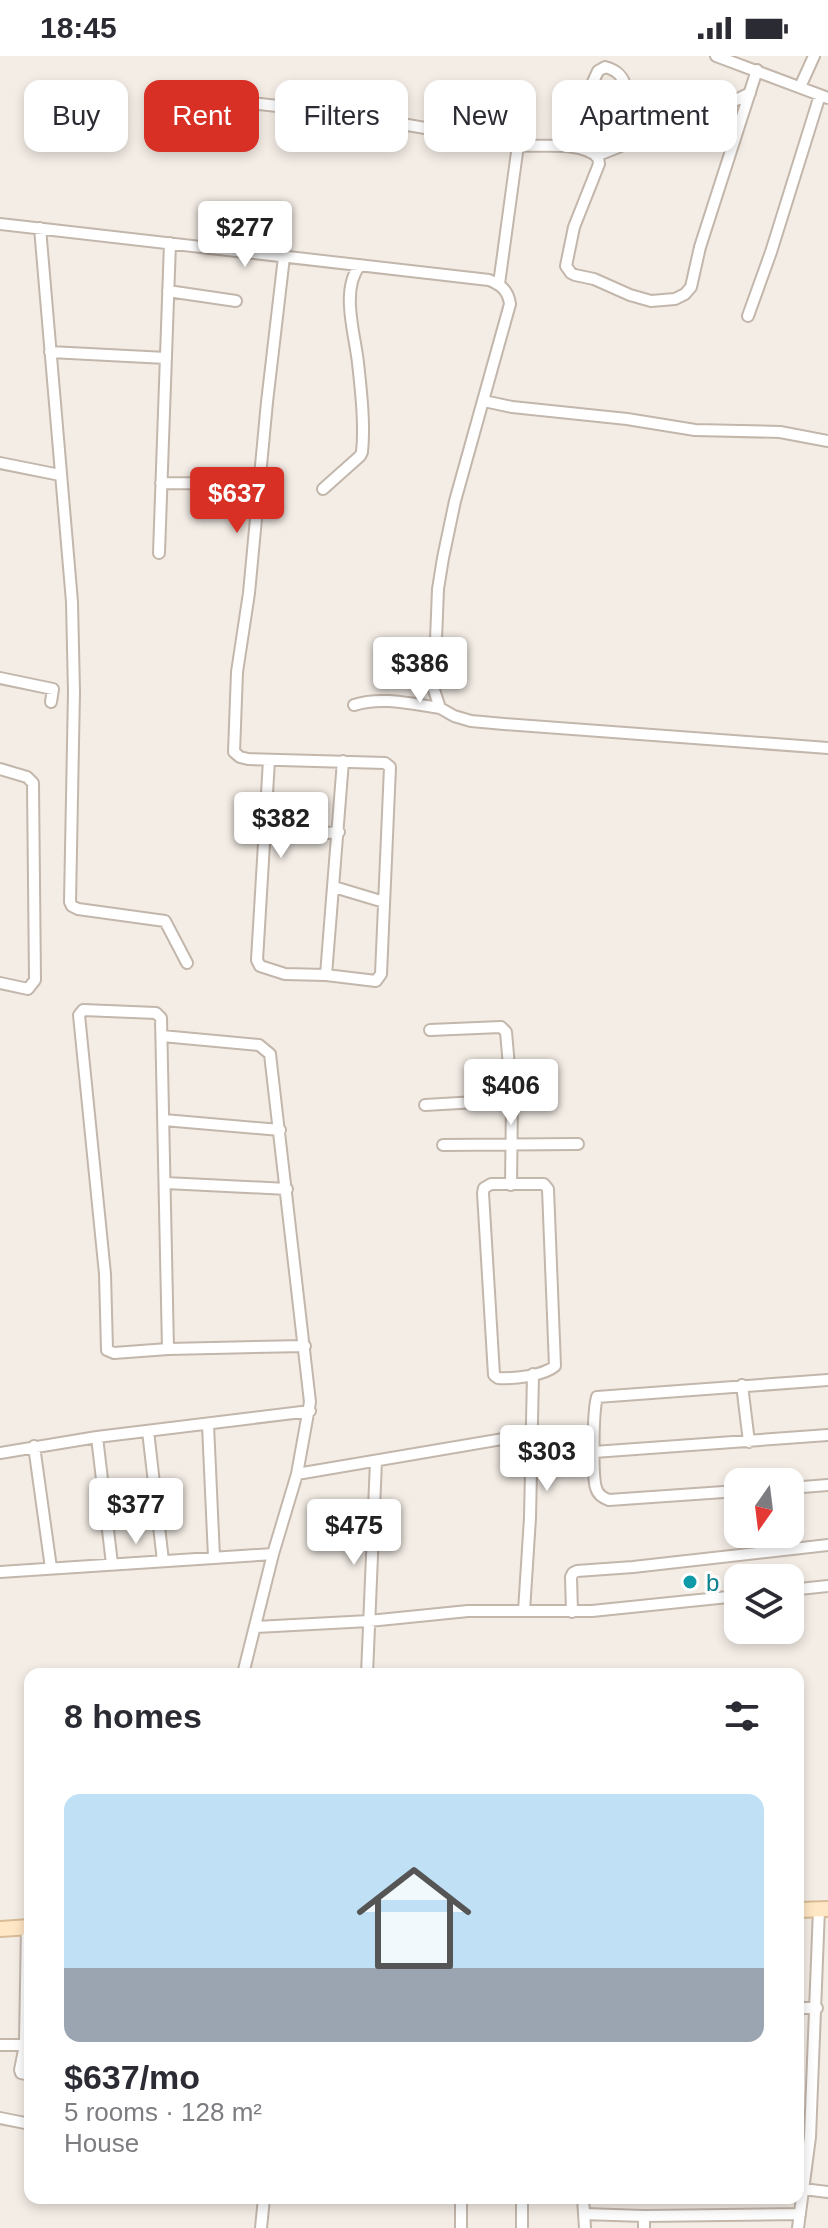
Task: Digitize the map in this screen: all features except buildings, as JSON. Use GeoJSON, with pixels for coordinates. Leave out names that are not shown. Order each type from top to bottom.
{"type":"FeatureCollection","features":[{"type":"Feature","properties":{"kind":"main road"},"geometry":{"type":"LineString","coordinates":[[804,1910],[824,1909]]}},
{"type":"Feature","properties":{"kind":"main road"},"geometry":{"type":"LineString","coordinates":[[0,1929],[24,1927]]}},
{"type":"Feature","properties":{"kind":"street"},"geometry":{"type":"LineString","coordinates":[[800,87],[814,56]]}},
{"type":"Feature","properties":{"kind":"street"},"geometry":{"type":"LineString","coordinates":[[720,57],[824,96],[748,316]]}},
{"type":"Feature","properties":{"kind":"street"},"geometry":{"type":"LineString","coordinates":[[594,80],[598,71],[605,67],[615,70],[623,80]]}},
{"type":"Feature","properties":{"kind":"street"},"geometry":{"type":"LineString","coordinates":[[536,146],[581,148],[592,152],[599,164],[574,227],[566,262],[568,270],[651,301],[675,299],[691,287],[700,247],[757,70]]}},
{"type":"Feature","properties":{"kind":"street"},"geometry":{"type":"LineString","coordinates":[[737,100],[750,93]]}},
{"type":"Feature","properties":{"kind":"street"},"geometry":{"type":"LineString","coordinates":[[259,104],[424,128]]}},
{"type":"Feature","properties":{"kind":"street"},"geometry":{"type":"LineString","coordinates":[[499,284],[517,152]]}},
{"type":"Feature","properties":{"kind":"street"},"geometry":{"type":"LineString","coordinates":[[596,156],[605,152]]}},
{"type":"Feature","properties":{"kind":"street"},"geometry":{"type":"LineString","coordinates":[[0,224],[489,280],[499,284],[509,296],[510,304],[455,501],[438,589],[434,690],[440,708]]}},
{"type":"Feature","properties":{"kind":"street"},"geometry":{"type":"LineString","coordinates":[[40,228],[72,617],[74,692],[70,902],[78,909],[165,921],[187,963]]}},
{"type":"Feature","properties":{"kind":"street"},"geometry":{"type":"LineString","coordinates":[[159,553],[170,243]]}},
{"type":"Feature","properties":{"kind":"street"},"geometry":{"type":"LineString","coordinates":[[269,760],[257,960],[265,969],[285,974],[376,981],[381,974],[390,767],[385,763],[248,759],[234,752],[237,672],[249,593],[284,257]]}},
{"type":"Feature","properties":{"kind":"street"},"geometry":{"type":"LineString","coordinates":[[323,489],[360,456],[363,447],[359,366],[350,303],[354,273],[360,265]]}},
{"type":"Feature","properties":{"kind":"street"},"geometry":{"type":"LineString","coordinates":[[168,291],[236,301]]}},
{"type":"Feature","properties":{"kind":"street"},"geometry":{"type":"LineString","coordinates":[[50,352],[166,358]]}},
{"type":"Feature","properties":{"kind":"street"},"geometry":{"type":"LineString","coordinates":[[484,401],[695,430],[780,432],[828,441]]}},
{"type":"Feature","properties":{"kind":"street"},"geometry":{"type":"LineString","coordinates":[[0,463],[60,475]]}},
{"type":"Feature","properties":{"kind":"street"},"geometry":{"type":"LineString","coordinates":[[161,483],[259,484]]}},
{"type":"Feature","properties":{"kind":"street"},"geometry":{"type":"LineString","coordinates":[[0,678],[53,689],[51,702]]}},
{"type":"Feature","properties":{"kind":"street"},"geometry":{"type":"LineString","coordinates":[[354,705],[377,700],[440,708],[471,721],[828,748]]}},
{"type":"Feature","properties":{"kind":"street"},"geometry":{"type":"LineString","coordinates":[[326,975],[343,761]]}},
{"type":"Feature","properties":{"kind":"street"},"geometry":{"type":"LineString","coordinates":[[0,769],[27,777],[33,783],[35,980],[28,989],[0,983]]}},
{"type":"Feature","properties":{"kind":"street"},"geometry":{"type":"LineString","coordinates":[[266,821],[288,833],[339,832]]}},
{"type":"Feature","properties":{"kind":"street"},"geometry":{"type":"LineString","coordinates":[[334,887],[384,902]]}},
{"type":"Feature","properties":{"kind":"street"},"geometry":{"type":"LineString","coordinates":[[168,1349],[161,1018],[156,1013],[83,1010],[79,1015],[105,1274],[107,1350],[114,1353],[305,1346]]}},
{"type":"Feature","properties":{"kind":"street"},"geometry":{"type":"LineString","coordinates":[[430,1030],[505,1029],[512,1100],[511,1185]]}},
{"type":"Feature","properties":{"kind":"street"},"geometry":{"type":"LineString","coordinates":[[162,1036],[259,1045],[267,1050],[280,1130],[310,1411],[297,1474],[245,1668]]}},
{"type":"Feature","properties":{"kind":"street"},"geometry":{"type":"LineString","coordinates":[[425,1105],[512,1100]]}},
{"type":"Feature","properties":{"kind":"street"},"geometry":{"type":"LineString","coordinates":[[164,1120],[280,1130]]}},
{"type":"Feature","properties":{"kind":"street"},"geometry":{"type":"LineString","coordinates":[[443,1145],[578,1144]]}},
{"type":"Feature","properties":{"kind":"street"},"geometry":{"type":"LineString","coordinates":[[166,1183],[287,1189]]}},
{"type":"Feature","properties":{"kind":"street"},"geometry":{"type":"LineString","coordinates":[[544,1184],[548,1189],[555,1366],[533,1374],[504,1379],[494,1375],[483,1193],[488,1185],[544,1184]]}},
{"type":"Feature","properties":{"kind":"street"},"geometry":{"type":"LineString","coordinates":[[524,1611],[533,1374]]}},
{"type":"Feature","properties":{"kind":"street"},"geometry":{"type":"LineString","coordinates":[[724,1492],[609,1500],[601,1497],[596,1489],[594,1452],[597,1397],[828,1380]]}},
{"type":"Feature","properties":{"kind":"street"},"geometry":{"type":"LineString","coordinates":[[742,1385],[749,1442]]}},
{"type":"Feature","properties":{"kind":"street"},"geometry":{"type":"LineString","coordinates":[[0,1453],[97,1437],[310,1411]]}},
{"type":"Feature","properties":{"kind":"street"},"geometry":{"type":"LineString","coordinates":[[208,1425],[214,1557]]}},
{"type":"Feature","properties":{"kind":"street"},"geometry":{"type":"LineString","coordinates":[[148,1431],[163,1561]]}},
{"type":"Feature","properties":{"kind":"street"},"geometry":{"type":"LineString","coordinates":[[297,1474],[532,1434]]}},
{"type":"Feature","properties":{"kind":"street"},"geometry":{"type":"LineString","coordinates":[[594,1452],[828,1435]]}},
{"type":"Feature","properties":{"kind":"street"},"geometry":{"type":"LineString","coordinates":[[97,1437],[112,1564]]}},
{"type":"Feature","properties":{"kind":"street"},"geometry":{"type":"LineString","coordinates":[[34,1446],[51,1568]]}},
{"type":"Feature","properties":{"kind":"street"},"geometry":{"type":"LineString","coordinates":[[367,1668],[376,1461]]}},
{"type":"Feature","properties":{"kind":"street"},"geometry":{"type":"LineString","coordinates":[[804,1487],[828,1485]]}},
{"type":"Feature","properties":{"kind":"street"},"geometry":{"type":"LineString","coordinates":[[572,1612],[571,1577],[577,1571],[828,1545]]}},
{"type":"Feature","properties":{"kind":"street"},"geometry":{"type":"LineString","coordinates":[[0,1572],[273,1554]]}},
{"type":"Feature","properties":{"kind":"street"},"geometry":{"type":"LineString","coordinates":[[804,1589],[828,1586]]}},
{"type":"Feature","properties":{"kind":"street"},"geometry":{"type":"LineString","coordinates":[[256,1627],[369,1621],[468,1611],[572,1612],[724,1597]]}},
{"type":"Feature","properties":{"kind":"street"},"geometry":{"type":"LineString","coordinates":[[804,2137],[813,2089],[820,2014],[824,1909]]}},
{"type":"Feature","properties":{"kind":"street"},"geometry":{"type":"LineString","coordinates":[[0,2045],[24,2045]]}},
{"type":"Feature","properties":{"kind":"street"},"geometry":{"type":"LineString","coordinates":[[24,2050],[20,2070],[24,2074]]}},
{"type":"Feature","properties":{"kind":"street"},"geometry":{"type":"LineString","coordinates":[[814,2070],[828,2070]]}},
{"type":"Feature","properties":{"kind":"street"},"geometry":{"type":"LineString","coordinates":[[804,2089],[813,2089]]}},
{"type":"Feature","properties":{"kind":"street"},"geometry":{"type":"LineString","coordinates":[[0,2118],[24,2123]]}},
{"type":"Feature","properties":{"kind":"street"},"geometry":{"type":"LineString","coordinates":[[804,2189],[828,2192]]}},
{"type":"Feature","properties":{"kind":"street"},"geometry":{"type":"LineString","coordinates":[[261,2228],[263,2204]]}},
{"type":"Feature","properties":{"kind":"street"},"geometry":{"type":"LineString","coordinates":[[461,2204],[461,2228]]}},
{"type":"Feature","properties":{"kind":"street"},"geometry":{"type":"LineString","coordinates":[[522,2204],[522,2228]]}},
{"type":"Feature","properties":{"kind":"street"},"geometry":{"type":"LineString","coordinates":[[583,2204],[585,2228]]}},
{"type":"Feature","properties":{"kind":"street"},"geometry":{"type":"LineString","coordinates":[[798,2228],[801,2204]]}},
{"type":"Feature","properties":{"kind":"street"},"geometry":{"type":"LineString","coordinates":[[584,2214],[800,2214]]}},
{"type":"Feature","properties":{"kind":"street"},"geometry":{"type":"LineString","coordinates":[[644,2216],[644,2228]]}},
{"type":"Feature","properties":{"kind":"place","name":"b"},"geometry":{"type":"Point","coordinates":[690,1582]}}]}
